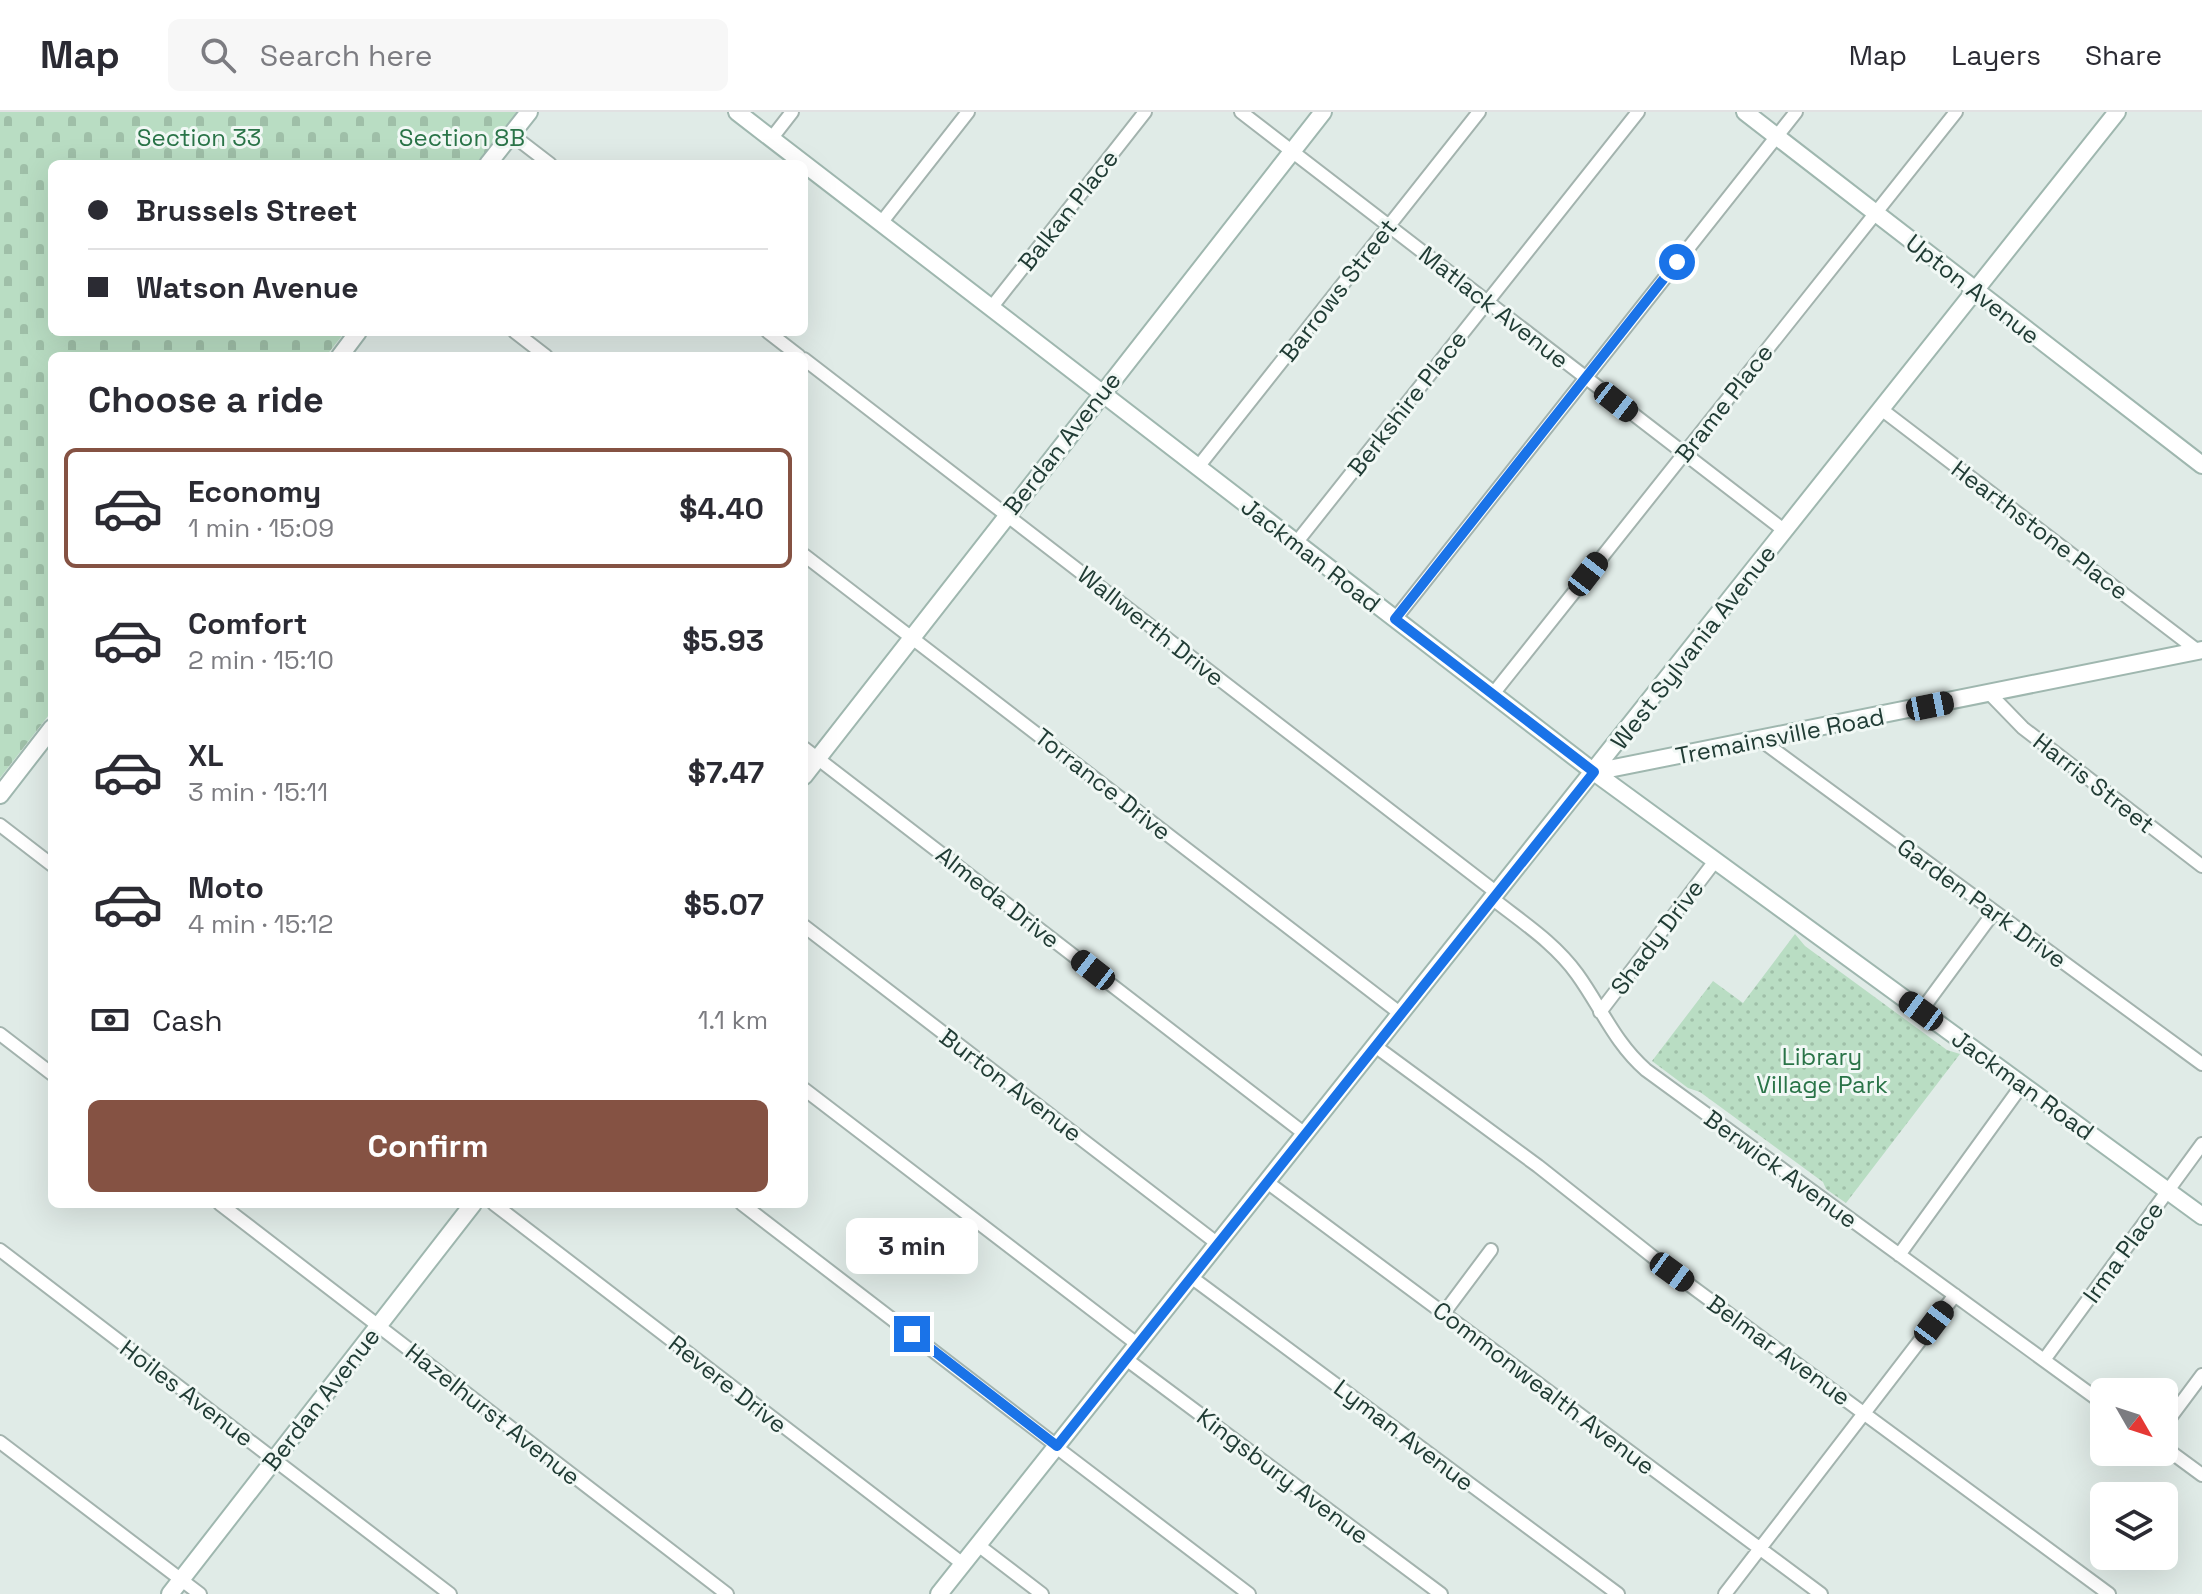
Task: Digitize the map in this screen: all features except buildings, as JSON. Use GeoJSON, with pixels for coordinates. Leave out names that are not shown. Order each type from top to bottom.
{"type":"FeatureCollection","features":[{"type":"Feature","properties":{"kind":"street"},"geometry":{"type":"LineString","coordinates":[[491,160],[529,112]]}},
{"type":"Feature","properties":{"kind":"street","name":"Jackman Road"},"geometry":{"type":"LineString","coordinates":[[737,112],[798,160]]}},
{"type":"Feature","properties":{"kind":"street"},"geometry":{"type":"LineString","coordinates":[[771,139],[792,112]]}},
{"type":"Feature","properties":{"kind":"street"},"geometry":{"type":"LineString","coordinates":[[881,223],[968,112]]}},
{"type":"Feature","properties":{"kind":"street","name":"Balkan Place"},"geometry":{"type":"LineString","coordinates":[[991,308],[1145,112]]}},
{"type":"Feature","properties":{"kind":"street","name":"Matlack Avenue"},"geometry":{"type":"LineString","coordinates":[[1241,112],[1785,531]]}},
{"type":"Feature","properties":{"kind":"street","name":"Berdan Avenue"},"geometry":{"type":"LineString","coordinates":[[811,754],[912,637],[1323,112]]}},
{"type":"Feature","properties":{"kind":"street","name":"Barrows Street"},"geometry":{"type":"LineString","coordinates":[[1198,467],[1479,112]]}},
{"type":"Feature","properties":{"kind":"street","name":"Berkshire Place"},"geometry":{"type":"LineString","coordinates":[[1296,543],[1638,112]]}},
{"type":"Feature","properties":{"kind":"street","name":"Upton Avenue"},"geometry":{"type":"LineString","coordinates":[[1745,112],[2202,465]]}},
{"type":"Feature","properties":{"kind":"street"},"geometry":{"type":"LineString","coordinates":[[1395,619],[1796,112]]}},
{"type":"Feature","properties":{"kind":"street","name":"Brame Place"},"geometry":{"type":"LineString","coordinates":[[1493,694],[1956,112]]}},
{"type":"Feature","properties":{"kind":"street","name":"West Sylvania Avenue"},"geometry":{"type":"LineString","coordinates":[[939,1594],[2117,112]]}},
{"type":"Feature","properties":{"kind":"street"},"geometry":{"type":"LineString","coordinates":[[511,134],[545,160]]}},
{"type":"Feature","properties":{"kind":"street","name":"Jackman Road"},"geometry":{"type":"LineString","coordinates":[[808,167],[1594,772],[2202,1216]]}},
{"type":"Feature","properties":{"kind":"street"},"geometry":{"type":"LineString","coordinates":[[520,336],[541,352]]}},
{"type":"Feature","properties":{"kind":"street","name":"Wallwerth Drive"},"geometry":{"type":"LineString","coordinates":[[773,336],[794,352]]}},
{"type":"Feature","properties":{"kind":"street","name":"Wallwerth Drive"},"geometry":{"type":"LineString","coordinates":[[808,363],[1495,896]]}},
{"type":"Feature","properties":{"kind":"street","name":"Hearthstone Place"},"geometry":{"type":"LineString","coordinates":[[1881,409],[2200,651]]}},
{"type":"Feature","properties":{"kind":"street","name":"Torrance Drive"},"geometry":{"type":"LineString","coordinates":[[808,558],[1401,1014]]}},
{"type":"Feature","properties":{"kind":"street","name":"Tremainsville Road"},"geometry":{"type":"LineString","coordinates":[[1594,772],[1762,741],[2200,651]]}},
{"type":"Feature","properties":{"kind":"street","name":"Harris Street"},"geometry":{"type":"LineString","coordinates":[[1990,694],[2023,728],[2202,866]]}},
{"type":"Feature","properties":{"kind":"street"},"geometry":{"type":"LineString","coordinates":[[0,795],[48,733]]}},
{"type":"Feature","properties":{"kind":"street","name":"Garden Park Drive"},"geometry":{"type":"LineString","coordinates":[[1762,741],[2202,1064]]}},
{"type":"Feature","properties":{"kind":"street","name":"Almeda Drive"},"geometry":{"type":"LineString","coordinates":[[811,754],[1305,1134]]}},
{"type":"Feature","properties":{"kind":"street"},"geometry":{"type":"LineString","coordinates":[[0,825],[48,862]]}},
{"type":"Feature","properties":{"kind":"street","name":"Shady Drive"},"geometry":{"type":"LineString","coordinates":[[1600,1012],[1715,861]]}},
{"type":"Feature","properties":{"kind":"street","name":"Berwick Avenue"},"geometry":{"type":"LineString","coordinates":[[1495,896],[1564,959],[1621,1045],[1646,1070],[2090,1394]]}},
{"type":"Feature","properties":{"kind":"street"},"geometry":{"type":"LineString","coordinates":[[1921,1011],[1994,912]]}},
{"type":"Feature","properties":{"kind":"street","name":"Burton Avenue"},"geometry":{"type":"LineString","coordinates":[[808,929],[1218,1244]]}},
{"type":"Feature","properties":{"kind":"street"},"geometry":{"type":"LineString","coordinates":[[0,1034],[48,1071]]}},
{"type":"Feature","properties":{"kind":"street","name":"Belmar Avenue"},"geometry":{"type":"LineString","coordinates":[[1375,1046],[2109,1594]]}},
{"type":"Feature","properties":{"kind":"street"},"geometry":{"type":"LineString","coordinates":[[1899,1255],[2022,1085]]}},
{"type":"Feature","properties":{"kind":"street"},"geometry":{"type":"LineString","coordinates":[[808,1092],[1137,1344]]}},
{"type":"Feature","properties":{"kind":"street","name":"Irma Place"},"geometry":{"type":"LineString","coordinates":[[2044,1360],[2202,1144]]}},
{"type":"Feature","properties":{"kind":"street","name":"Commonwealth Avenue"},"geometry":{"type":"LineString","coordinates":[[1267,1182],[1821,1594]]}},
{"type":"Feature","properties":{"kind":"street","name":"Hazelhurst Avenue"},"geometry":{"type":"LineString","coordinates":[[225,1208],[727,1594]]}},
{"type":"Feature","properties":{"kind":"street","name":"Berdan Avenue"},"geometry":{"type":"LineString","coordinates":[[170,1594],[470,1208]]}},
{"type":"Feature","properties":{"kind":"street","name":"Revere Drive"},"geometry":{"type":"LineString","coordinates":[[499,1208],[963,1564]]}},
{"type":"Feature","properties":{"kind":"street"},"geometry":{"type":"LineString","coordinates":[[747,1208],[1249,1594]]}},
{"type":"Feature","properties":{"kind":"street","name":"Hoiles Avenue"},"geometry":{"type":"LineString","coordinates":[[0,1250],[450,1594]]}},
{"type":"Feature","properties":{"kind":"street"},"geometry":{"type":"LineString","coordinates":[[1444,1313],[1491,1250]]}},
{"type":"Feature","properties":{"kind":"street","name":"Lyman Avenue"},"geometry":{"type":"LineString","coordinates":[[1191,1277],[1618,1594]]}},
{"type":"Feature","properties":{"kind":"street"},"geometry":{"type":"LineString","coordinates":[[1725,1594],[1955,1295]]}},
{"type":"Feature","properties":{"kind":"street","name":"Kingsbury Avenue"},"geometry":{"type":"LineString","coordinates":[[1126,1359],[1441,1594]]}},
{"type":"Feature","properties":{"kind":"street"},"geometry":{"type":"LineString","coordinates":[[2178,1407],[2202,1375]]}},
{"type":"Feature","properties":{"kind":"street"},"geometry":{"type":"LineString","coordinates":[[0,1442],[200,1594]]}},
{"type":"Feature","properties":{"kind":"street"},"geometry":{"type":"LineString","coordinates":[[2178,1457],[2202,1475]]}},
{"type":"Feature","properties":{"kind":"street"},"geometry":{"type":"LineString","coordinates":[[978,1545],[1042,1594]]}},
{"type":"Feature","properties":{"kind":"green space"},"geometry":{"type":"Polygon","coordinates":[[[0,112],[517,112],[479,160],[48,160],[48,336],[342,336],[329,352],[48,352],[48,716],[0,778],[0,112]]]}},
{"type":"Feature","properties":{"kind":"green space","name":"Library Village Park"},"geometry":{"type":"Polygon","coordinates":[[[1795,934],[1805,946],[1947,1050],[1960,1054],[1846,1203],[1826,1189],[1823,1182],[1700,1092],[1688,1088],[1652,1061],[1713,981],[1743,1003],[1795,934]]]}},
{"type":"Feature","properties":{"kind":"route"},"geometry":{"type":"LineString","coordinates":[[912,1334],[1057,1446],[1594,772],[1395,619],[1677,262]]}},
{"type":"Feature","properties":{"kind":"park label","name":"Section 33"},"geometry":{"type":"Point","coordinates":[199,137]}},
{"type":"Feature","properties":{"kind":"park label","name":"Section 8B"},"geometry":{"type":"Point","coordinates":[462,137]}}]}
